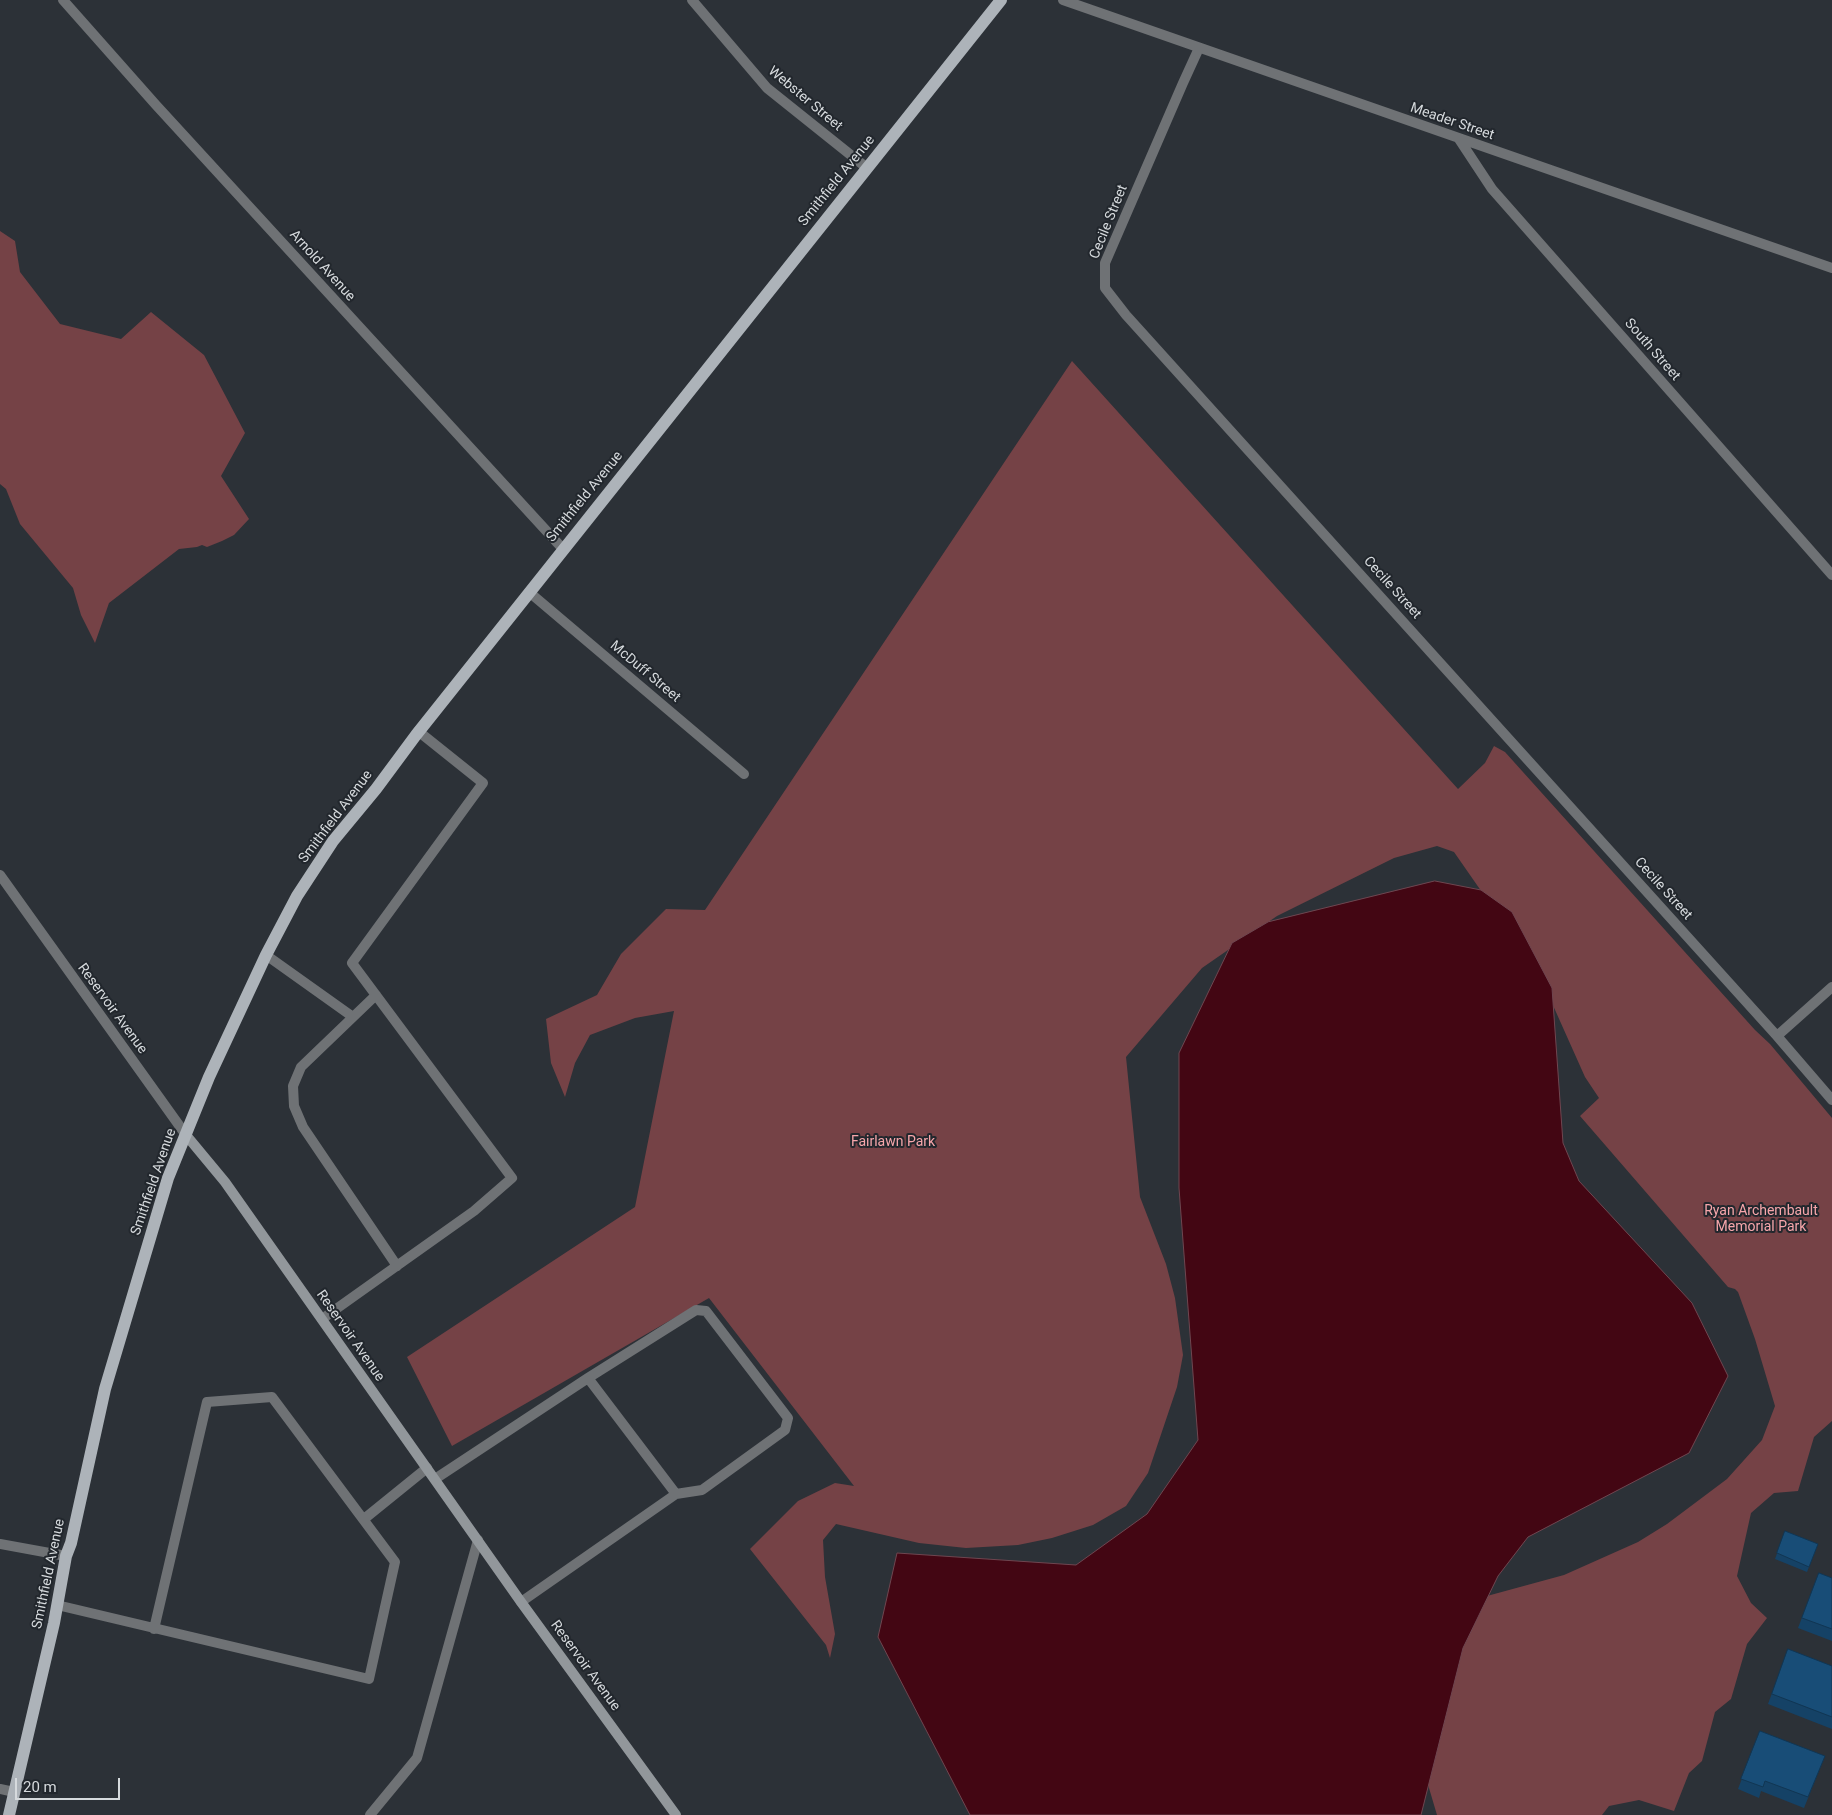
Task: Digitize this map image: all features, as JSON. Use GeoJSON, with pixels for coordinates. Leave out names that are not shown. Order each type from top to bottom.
{"type":"FeatureCollection","features":[{"type":"Feature","properties":{"kind":"main road","name":"Smithfield Avenue"},"geometry":{"type":"LineString","coordinates":[[9,1815],[105,1388],[168,1178],[209,1077],[266,955],[297,896],[333,841],[376,789],[418,732],[1001,0]]}},
{"type":"Feature","properties":{"kind":"street","name":"Arnold Avenue"},"geometry":{"type":"LineString","coordinates":[[63,0],[156,105],[563,549]]}},
{"type":"Feature","properties":{"kind":"street","name":"Webster Street"},"geometry":{"type":"LineString","coordinates":[[692,0],[767,88],[867,168]]}},
{"type":"Feature","properties":{"kind":"street","name":"Meader Street"},"geometry":{"type":"LineString","coordinates":[[1063,0],[1832,268]]}},
{"type":"Feature","properties":{"kind":"street","name":"Cecile Street"},"geometry":{"type":"LineString","coordinates":[[1199,48],[1105,263],[1105,288],[1153,344],[1777,1036],[1832,1100]]}},
{"type":"Feature","properties":{"kind":"street","name":"South Street"},"geometry":{"type":"LineString","coordinates":[[1459,139],[1492,189],[1832,575]]}},
{"type":"Feature","properties":{"kind":"street","name":"McDuff Street"},"geometry":{"type":"LineString","coordinates":[[529,592],[744,774]]}},
{"type":"Feature","properties":{"kind":"street"},"geometry":{"type":"LineString","coordinates":[[322,1319],[474,1211],[512,1178],[352,963],[483,783],[418,732]]}},
{"type":"Feature","properties":{"kind":"street","name":"Reservoir Avenue"},"geometry":{"type":"LineString","coordinates":[[0,875],[186,1135],[225,1182],[522,1602],[676,1815]]}},
{"type":"Feature","properties":{"kind":"street"},"geometry":{"type":"LineString","coordinates":[[266,955],[353,1017]]}},
{"type":"Feature","properties":{"kind":"street"},"geometry":{"type":"LineString","coordinates":[[1777,1036],[1832,987]]}},
{"type":"Feature","properties":{"kind":"street"},"geometry":{"type":"LineString","coordinates":[[376,995],[301,1067],[292,1086],[294,1106],[303,1127],[397,1266]]}},
{"type":"Feature","properties":{"kind":"street"},"geometry":{"type":"LineString","coordinates":[[435,1479],[588,1378],[696,1310],[706,1311],[788,1418],[785,1430],[702,1490],[676,1494],[522,1602]]}},
{"type":"Feature","properties":{"kind":"street"},"geometry":{"type":"LineString","coordinates":[[588,1378],[676,1494]]}},
{"type":"Feature","properties":{"kind":"street"},"geometry":{"type":"LineString","coordinates":[[57,1605],[369,1679],[395,1562],[272,1397],[207,1402],[154,1628]]}},
{"type":"Feature","properties":{"kind":"street"},"geometry":{"type":"LineString","coordinates":[[364,1519],[427,1468]]}},
{"type":"Feature","properties":{"kind":"street"},"geometry":{"type":"LineString","coordinates":[[370,1815],[417,1758],[478,1540]]}},
{"type":"Feature","properties":{"kind":"street"},"geometry":{"type":"LineString","coordinates":[[1,1543],[66,1556]]}},
{"type":"Feature","properties":{"kind":"street"},"geometry":{"type":"LineString","coordinates":[[0,1789],[14,1792]]}},
{"type":"Feature","properties":{"kind":"green space"},"geometry":{"type":"Polygon","coordinates":[[[0,231],[15,241],[20,272],[60,324],[121,339],[151,312],[204,355],[245,433],[221,476],[249,519],[234,535],[222,541],[207,547],[202,545],[179,549],[109,603],[95,643],[81,615],[73,588],[20,524],[6,489],[0,484],[0,231]]]}},
{"type":"Feature","properties":{"kind":"green space","name":"Fairlawn Park"},"geometry":{"type":"Polygon","coordinates":[[[1072,361],[1458,789],[1485,763],[1494,746],[1505,752],[1755,1030],[1770,1044],[1832,1118],[1832,1421],[1814,1437],[1798,1491],[1774,1493],[1751,1513],[1737,1576],[1751,1603],[1767,1618],[1747,1644],[1731,1699],[1715,1712],[1702,1761],[1689,1773],[1674,1811],[1639,1800],[1609,1806],[1602,1815],[1437,1815],[1429,1788],[1423,1746],[1421,1685],[1487,1596],[1564,1575],[1638,1542],[1667,1524],[1727,1479],[1762,1440],[1775,1406],[1755,1339],[1738,1292],[1728,1287],[1580,1116],[1599,1098],[1585,1077],[1543,983],[1454,852],[1437,846],[1394,858],[1277,916],[1202,968],[1126,1057],[1140,1197],[1166,1264],[1175,1298],[1183,1355],[1177,1387],[1148,1473],[1126,1506],[1093,1525],[1052,1538],[1018,1545],[966,1548],[919,1543],[836,1524],[823,1540],[825,1577],[835,1634],[830,1658],[826,1645],[750,1549],[798,1501],[835,1483],[854,1486],[709,1298],[452,1446],[407,1357],[635,1207],[674,1011],[635,1018],[590,1035],[575,1063],[565,1097],[551,1063],[546,1019],[597,995],[621,954],[666,909],[705,910],[1072,361]]]}},
{"type":"Feature","properties":{"kind":"shaded area"},"geometry":{"type":"Polygon","coordinates":[[[1435,881],[1481,890],[1512,912],[1552,988],[1563,1143],[1579,1181],[1692,1303],[1728,1376],[1689,1453],[1528,1537],[1498,1576],[1463,1648],[1421,1815],[970,1815],[878,1637],[897,1553],[1076,1565],[1147,1514],[1198,1440],[1179,1188],[1179,1053],[1232,943],[1268,922],[1435,881]]]}},
{"type":"Feature","properties":{"kind":"building"},"geometry":{"type":"Polygon","coordinates":[[[1785,1531],[1818,1544],[1809,1567],[1777,1553],[1785,1531]]]}},
{"type":"Feature","properties":{"kind":"building"},"geometry":{"type":"Polygon","coordinates":[[[1819,1573],[1832,1578],[1832,1629],[1802,1618],[1819,1573]]]}},
{"type":"Feature","properties":{"kind":"building"},"geometry":{"type":"Polygon","coordinates":[[[1788,1649],[1832,1666],[1832,1717],[1772,1694],[1788,1649]]]}},
{"type":"Feature","properties":{"kind":"building"},"geometry":{"type":"Polygon","coordinates":[[[1760,1731],[1825,1756],[1808,1797],[1765,1781],[1763,1787],[1741,1779],[1760,1731]]]}},
{"type":"Feature","properties":{"kind":"park label","name":"Ryan Archembault Memorial Park"},"geometry":{"type":"Point","coordinates":[1761,1220]}}]}
